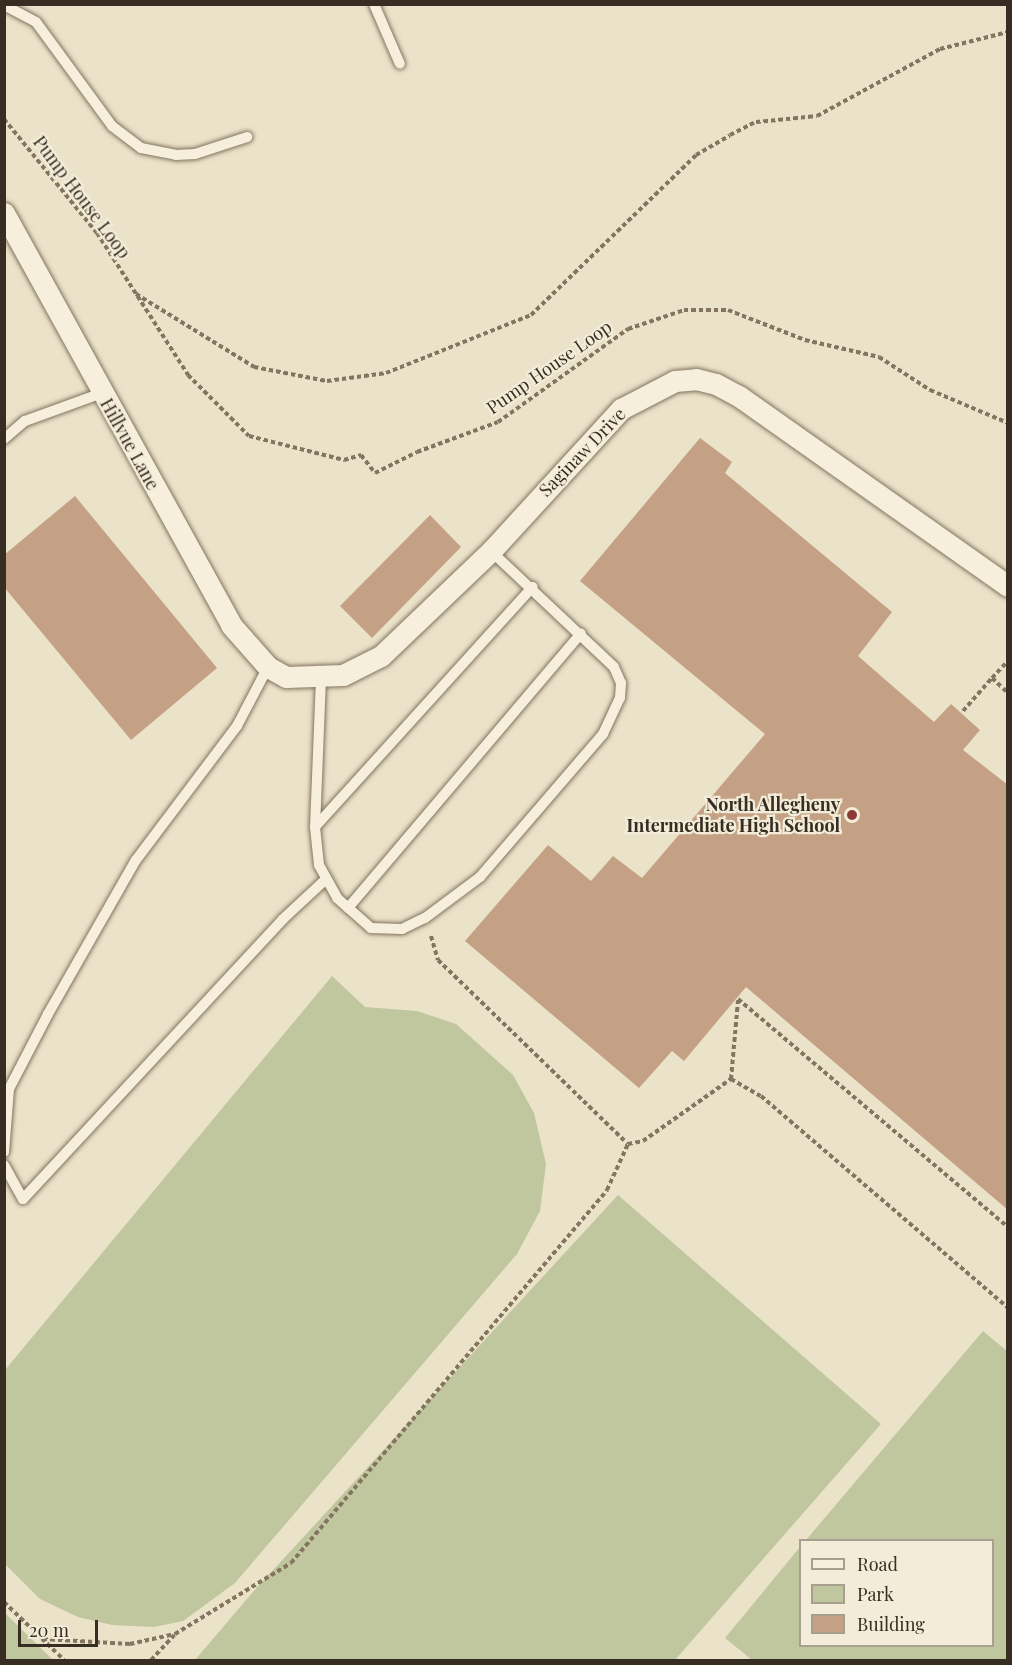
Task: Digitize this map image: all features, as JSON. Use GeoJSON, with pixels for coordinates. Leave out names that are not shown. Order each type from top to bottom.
{"type":"FeatureCollection","features":[{"type":"Feature","properties":{"kind":"street","name":"Hillvue Lane"},"geometry":{"type":"LineString","coordinates":[[4,213],[231,625],[268,667]]}},
{"type":"Feature","properties":{"kind":"street","name":"Saginaw Drive"},"geometry":{"type":"LineString","coordinates":[[268,667],[286,677],[321,678],[343,675],[381,656],[492,551],[621,409],[657,387],[696,379],[716,384],[740,397],[1008,586]]}},
{"type":"Feature","properties":{"kind":"lane"},"geometry":{"type":"LineString","coordinates":[[4,4],[36,22],[112,126],[141,148],[176,156],[195,154],[247,137]]}},
{"type":"Feature","properties":{"kind":"lane"},"geometry":{"type":"LineString","coordinates":[[374,4],[400,64]]}},
{"type":"Feature","properties":{"kind":"lane"},"geometry":{"type":"LineString","coordinates":[[4,439],[26,421],[102,393]]}},
{"type":"Feature","properties":{"kind":"lane"},"geometry":{"type":"LineString","coordinates":[[321,678],[315,850],[325,880],[348,908],[371,928],[386,932],[402,929],[425,918],[480,877],[615,715],[621,683],[614,667],[533,587],[492,551]]}},
{"type":"Feature","properties":{"kind":"lane"},"geometry":{"type":"LineString","coordinates":[[315,827],[533,587]]}},
{"type":"Feature","properties":{"kind":"lane"},"geometry":{"type":"LineString","coordinates":[[348,908],[581,633]]}},
{"type":"Feature","properties":{"kind":"lane"},"geometry":{"type":"LineString","coordinates":[[4,1152],[9,1089],[48,1014],[136,860],[237,726],[268,667]]}},
{"type":"Feature","properties":{"kind":"lane"},"geometry":{"type":"LineString","coordinates":[[4,1165],[23,1199],[283,919],[325,880]]}},
{"type":"Feature","properties":{"kind":"path","name":"Pump House Loop"},"geometry":{"type":"LineString","coordinates":[[135,293],[254,367],[327,381],[386,373],[531,315],[696,155],[730,135],[756,122],[817,116],[940,49],[1008,32]]}},
{"type":"Feature","properties":{"kind":"path","name":"Pump House Loop"},"geometry":{"type":"LineString","coordinates":[[4,119],[97,233],[188,375],[249,436],[344,460],[361,455],[375,473],[417,452],[498,422],[628,329],[684,310],[728,310],[805,340],[879,357],[930,390],[1008,423]]}},
{"type":"Feature","properties":{"kind":"path"},"geometry":{"type":"LineString","coordinates":[[963,711],[1008,661]]}},
{"type":"Feature","properties":{"kind":"path"},"geometry":{"type":"LineString","coordinates":[[992,678],[1008,693]]}},
{"type":"Feature","properties":{"kind":"path"},"geometry":{"type":"LineString","coordinates":[[425,918],[438,960],[628,1144]]}},
{"type":"Feature","properties":{"kind":"path"},"geometry":{"type":"LineString","coordinates":[[628,1144],[643,1141],[731,1079],[738,999],[1008,1227]]}},
{"type":"Feature","properties":{"kind":"path"},"geometry":{"type":"LineString","coordinates":[[731,1079],[761,1096],[1008,1308]]}},
{"type":"Feature","properties":{"kind":"path"},"geometry":{"type":"LineString","coordinates":[[150,1660],[175,1634],[291,1563],[607,1190],[628,1144]]}},
{"type":"Feature","properties":{"kind":"path"},"geometry":{"type":"LineString","coordinates":[[4,1602],[64,1660]]}},
{"type":"Feature","properties":{"kind":"path"},"geometry":{"type":"LineString","coordinates":[[43,1640],[130,1644],[175,1634]]}},
{"type":"Feature","properties":{"kind":"green space"},"geometry":{"type":"Polygon","coordinates":[[[332,976],[365,1007],[417,1011],[456,1024],[513,1075],[534,1113],[546,1164],[540,1211],[517,1254],[235,1583],[183,1621],[154,1627],[112,1625],[78,1617],[40,1599],[5,1564],[5,1370],[332,976]]]}},
{"type":"Feature","properties":{"kind":"green space"},"geometry":{"type":"Polygon","coordinates":[[[618,1195],[881,1424],[675,1660],[195,1660],[252,1593],[618,1195]]]}},
{"type":"Feature","properties":{"kind":"green space"},"geometry":{"type":"Polygon","coordinates":[[[983,1331],[1007,1351],[1007,1660],[752,1660],[725,1638],[799,1548],[799,1647],[994,1647],[994,1539],[807,1539],[983,1331]]]}},
{"type":"Feature","properties":{"kind":"green space"},"geometry":{"type":"Polygon","coordinates":[[[5,1613],[11,1619],[53,1660],[5,1660],[5,1613]]]}},
{"type":"Feature","properties":{"kind":"building","name":"North Allegheny Intermediate High School"},"geometry":{"type":"Polygon","coordinates":[[[700,438],[732,462],[725,473],[892,612],[858,656],[934,722],[951,704],[980,730],[963,750],[1008,785],[1008,1210],[746,987],[684,1061],[672,1051],[639,1088],[465,941],[548,845],[591,881],[613,856],[642,878],[765,734],[580,581],[700,438]]]}},
{"type":"Feature","properties":{"kind":"building"},"geometry":{"type":"Polygon","coordinates":[[[75,496],[217,668],[131,740],[4,587],[4,555],[75,496]]]}},
{"type":"Feature","properties":{"kind":"building"},"geometry":{"type":"Polygon","coordinates":[[[430,515],[461,547],[372,638],[340,606],[430,515]]]}},
{"type":"Feature","properties":{"kind":"place","name":"North Allegheny Intermediate High School"},"geometry":{"type":"Point","coordinates":[852,815]}}]}
